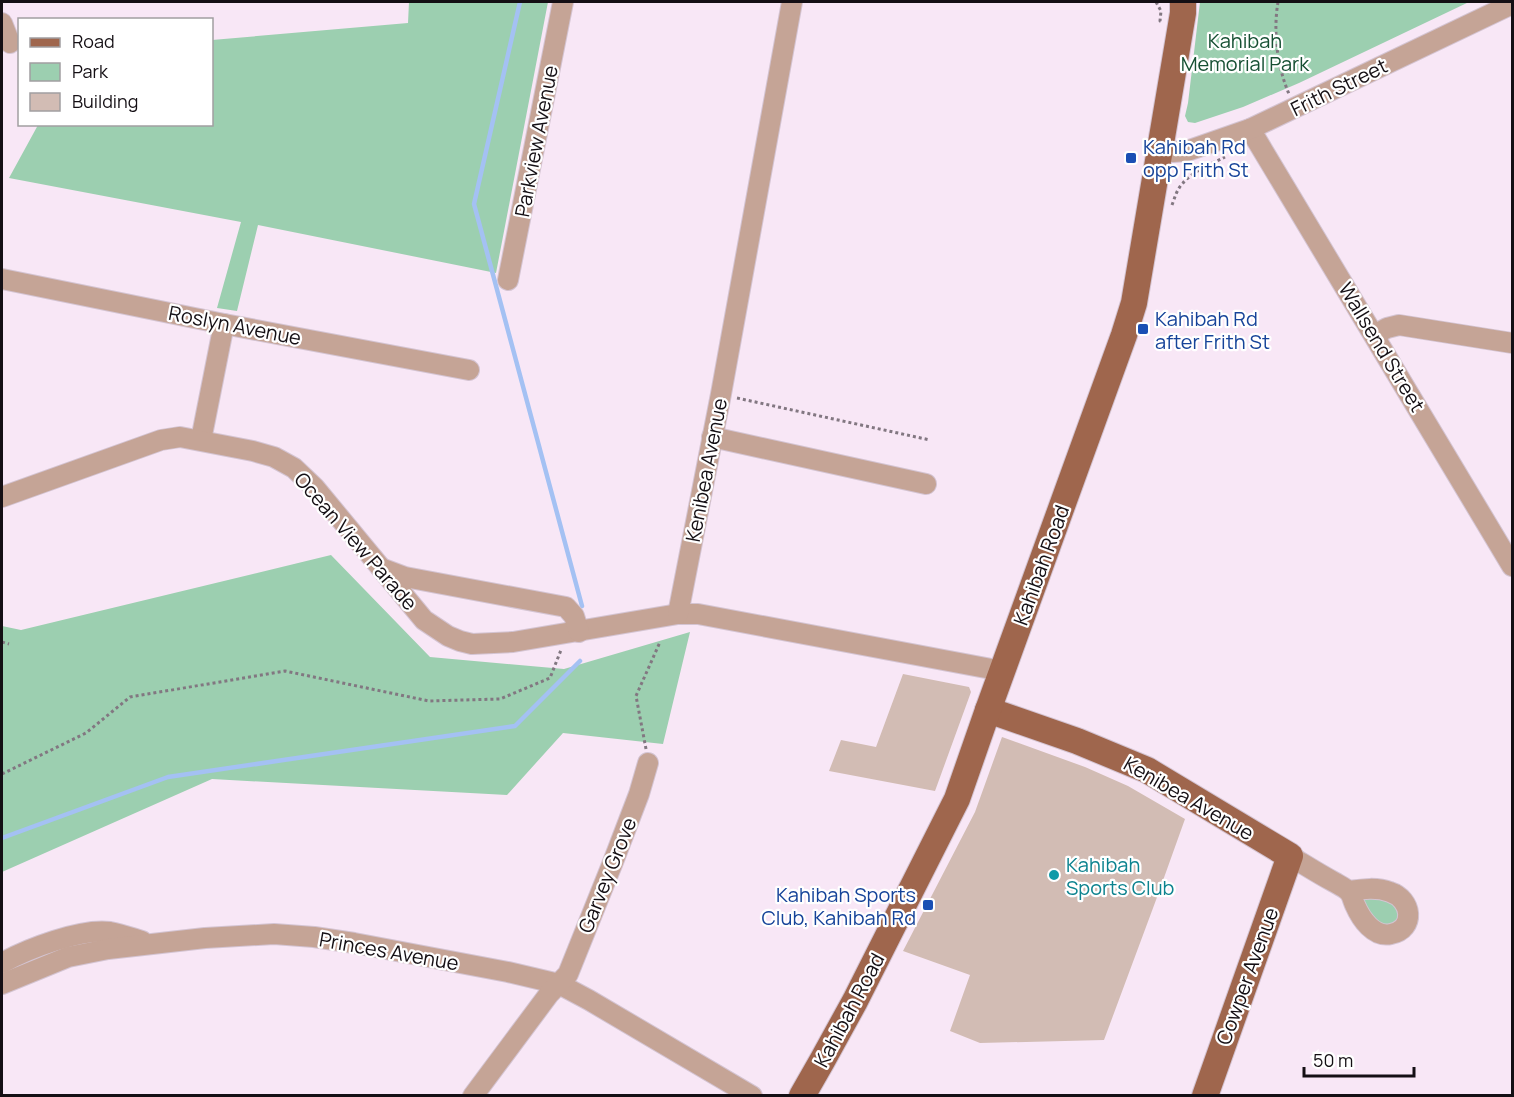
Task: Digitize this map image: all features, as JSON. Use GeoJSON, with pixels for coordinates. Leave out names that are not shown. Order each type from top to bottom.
{"type":"FeatureCollection","features":[{"type":"Feature","properties":{"kind":"main road","name":"Kahibah Road"},"geometry":{"type":"LineString","coordinates":[[802,1095],[855,1001],[957,799],[1128,324],[1134,303],[1183,2]]}},
{"type":"Feature","properties":{"kind":"main road","name":"Kenibea Avenue"},"geometry":{"type":"LineString","coordinates":[[988,710],[1077,741],[1147,770],[1290,856]]}},
{"type":"Feature","properties":{"kind":"main road","name":"Cowper Avenue"},"geometry":{"type":"LineString","coordinates":[[1205,1095],[1290,856]]}},
{"type":"Feature","properties":{"kind":"street","name":"Parkview Avenue"},"geometry":{"type":"LineString","coordinates":[[508,280],[563,2]]}},
{"type":"Feature","properties":{"kind":"street","name":"Kenibea Avenue"},"geometry":{"type":"LineString","coordinates":[[678,614],[721,394],[792,2]]}},
{"type":"Feature","properties":{"kind":"street","name":"Frith Street"},"geometry":{"type":"LineString","coordinates":[[1160,150],[1187,151],[1250,129],[1512,4]]}},
{"type":"Feature","properties":{"kind":"street"},"geometry":{"type":"LineString","coordinates":[[2,23],[10,43]]}},
{"type":"Feature","properties":{"kind":"street","name":"Wallsend Street"},"geometry":{"type":"LineString","coordinates":[[1250,129],[1512,566]]}},
{"type":"Feature","properties":{"kind":"street","name":"Roslyn Avenue"},"geometry":{"type":"LineString","coordinates":[[2,279],[469,370]]}},
{"type":"Feature","properties":{"kind":"street"},"geometry":{"type":"LineString","coordinates":[[201,440],[224,324]]}},
{"type":"Feature","properties":{"kind":"street"},"geometry":{"type":"LineString","coordinates":[[1374,335],[1399,325],[1512,343]]}},
{"type":"Feature","properties":{"kind":"street"},"geometry":{"type":"LineString","coordinates":[[712,436],[926,484]]}},
{"type":"Feature","properties":{"kind":"street","name":"Ocean View Parade"},"geometry":{"type":"LineString","coordinates":[[2,497],[161,440],[180,437],[201,440],[274,457],[294,468],[315,488],[424,620],[460,641],[472,644],[513,642],[678,614]]}},
{"type":"Feature","properties":{"kind":"street"},"geometry":{"type":"LineString","coordinates":[[381,568],[405,577],[566,607],[574,616],[573,633]]}},
{"type":"Feature","properties":{"kind":"street"},"geometry":{"type":"LineString","coordinates":[[678,614],[716,617],[1002,671]]}},
{"type":"Feature","properties":{"kind":"street","name":"Garvey Grove"},"geometry":{"type":"LineString","coordinates":[[473,1095],[549,994],[568,974],[639,794],[648,763]]}},
{"type":"Feature","properties":{"kind":"street","name":"Kenibea Avenue"},"geometry":{"type":"LineString","coordinates":[[1290,856],[1349,891]]}},
{"type":"Feature","properties":{"kind":"street"},"geometry":{"type":"LineString","coordinates":[[2,963],[61,939],[93,932],[111,932],[148,943]]}},
{"type":"Feature","properties":{"kind":"street","name":"Princes Avenue"},"geometry":{"type":"LineString","coordinates":[[2,984],[68,957],[108,949],[148,943],[274,934],[315,937],[508,972],[559,984],[752,1095]]}},
{"type":"Feature","properties":{"kind":"path"},"geometry":{"type":"LineString","coordinates":[[1156,2],[1161,11],[1160,21],[1164,22]]}},
{"type":"Feature","properties":{"kind":"path"},"geometry":{"type":"LineString","coordinates":[[1278,2],[1277,45],[1284,77],[1295,108]]}},
{"type":"Feature","properties":{"kind":"path"},"geometry":{"type":"LineString","coordinates":[[721,394],[930,440]]}},
{"type":"Feature","properties":{"kind":"path"},"geometry":{"type":"LineString","coordinates":[[2,774],[86,733],[130,697],[285,671],[429,701],[500,699],[550,678],[573,633]]}},
{"type":"Feature","properties":{"kind":"path"},"geometry":{"type":"LineString","coordinates":[[2,642],[9,644]]}},
{"type":"Feature","properties":{"kind":"path"},"geometry":{"type":"LineString","coordinates":[[648,763],[636,696],[660,642]]}},
{"type":"Feature","properties":{"kind":"green space"},"geometry":{"type":"Polygon","coordinates":[[[409,2],[548,2],[496,273],[258,225],[237,311],[217,308],[241,222],[9,178],[37,126],[213,126],[213,40],[408,23],[409,2]]]}},
{"type":"Feature","properties":{"kind":"green space","name":"Kahibah Memorial Park"},"geometry":{"type":"Polygon","coordinates":[[[1200,2],[1469,2],[1299,83],[1243,107],[1195,123],[1188,122],[1185,116],[1200,2]]]}},
{"type":"Feature","properties":{"kind":"green space"},"geometry":{"type":"Polygon","coordinates":[[[331,555],[430,657],[564,669],[690,632],[663,744],[563,733],[507,795],[212,779],[2,872],[2,626],[21,630],[331,555]]]}},
{"type":"Feature","properties":{"kind":"green space"},"geometry":{"type":"Polygon","coordinates":[[[1357,896],[1394,900],[1400,919],[1391,926],[1377,924],[1357,896]]]}},
{"type":"Feature","properties":{"kind":"building"},"geometry":{"type":"Polygon","coordinates":[[[903,674],[969,687],[971,692],[935,791],[829,771],[841,740],[876,747],[903,674]]]}},
{"type":"Feature","properties":{"kind":"building","name":"Kahibah Sports Club"},"geometry":{"type":"Polygon","coordinates":[[[1002,737],[1085,767],[1128,786],[1185,819],[1104,1040],[980,1043],[950,1031],[970,975],[903,951],[975,812],[1002,737]]]}},
{"type":"Feature","properties":{"kind":"waterway"},"geometry":{"type":"LineString","coordinates":[[520,2],[474,204],[582,606]]}},
{"type":"Feature","properties":{"kind":"waterway"},"geometry":{"type":"LineString","coordinates":[[2,838],[168,777],[515,726],[580,661]]}},
{"type":"Feature","properties":{"kind":"place","name":"Kahibah Rd opp Frith St"},"geometry":{"type":"Point","coordinates":[1131,158]}},
{"type":"Feature","properties":{"kind":"place","name":"Kahibah Rd after Frith St"},"geometry":{"type":"Point","coordinates":[1143,329]}},
{"type":"Feature","properties":{"kind":"place","name":"Kahibah Sports Club"},"geometry":{"type":"Point","coordinates":[1054,875]}},
{"type":"Feature","properties":{"kind":"place","name":"Kahibah Sports Club, Kahibah Rd"},"geometry":{"type":"Point","coordinates":[928,905]}}]}
